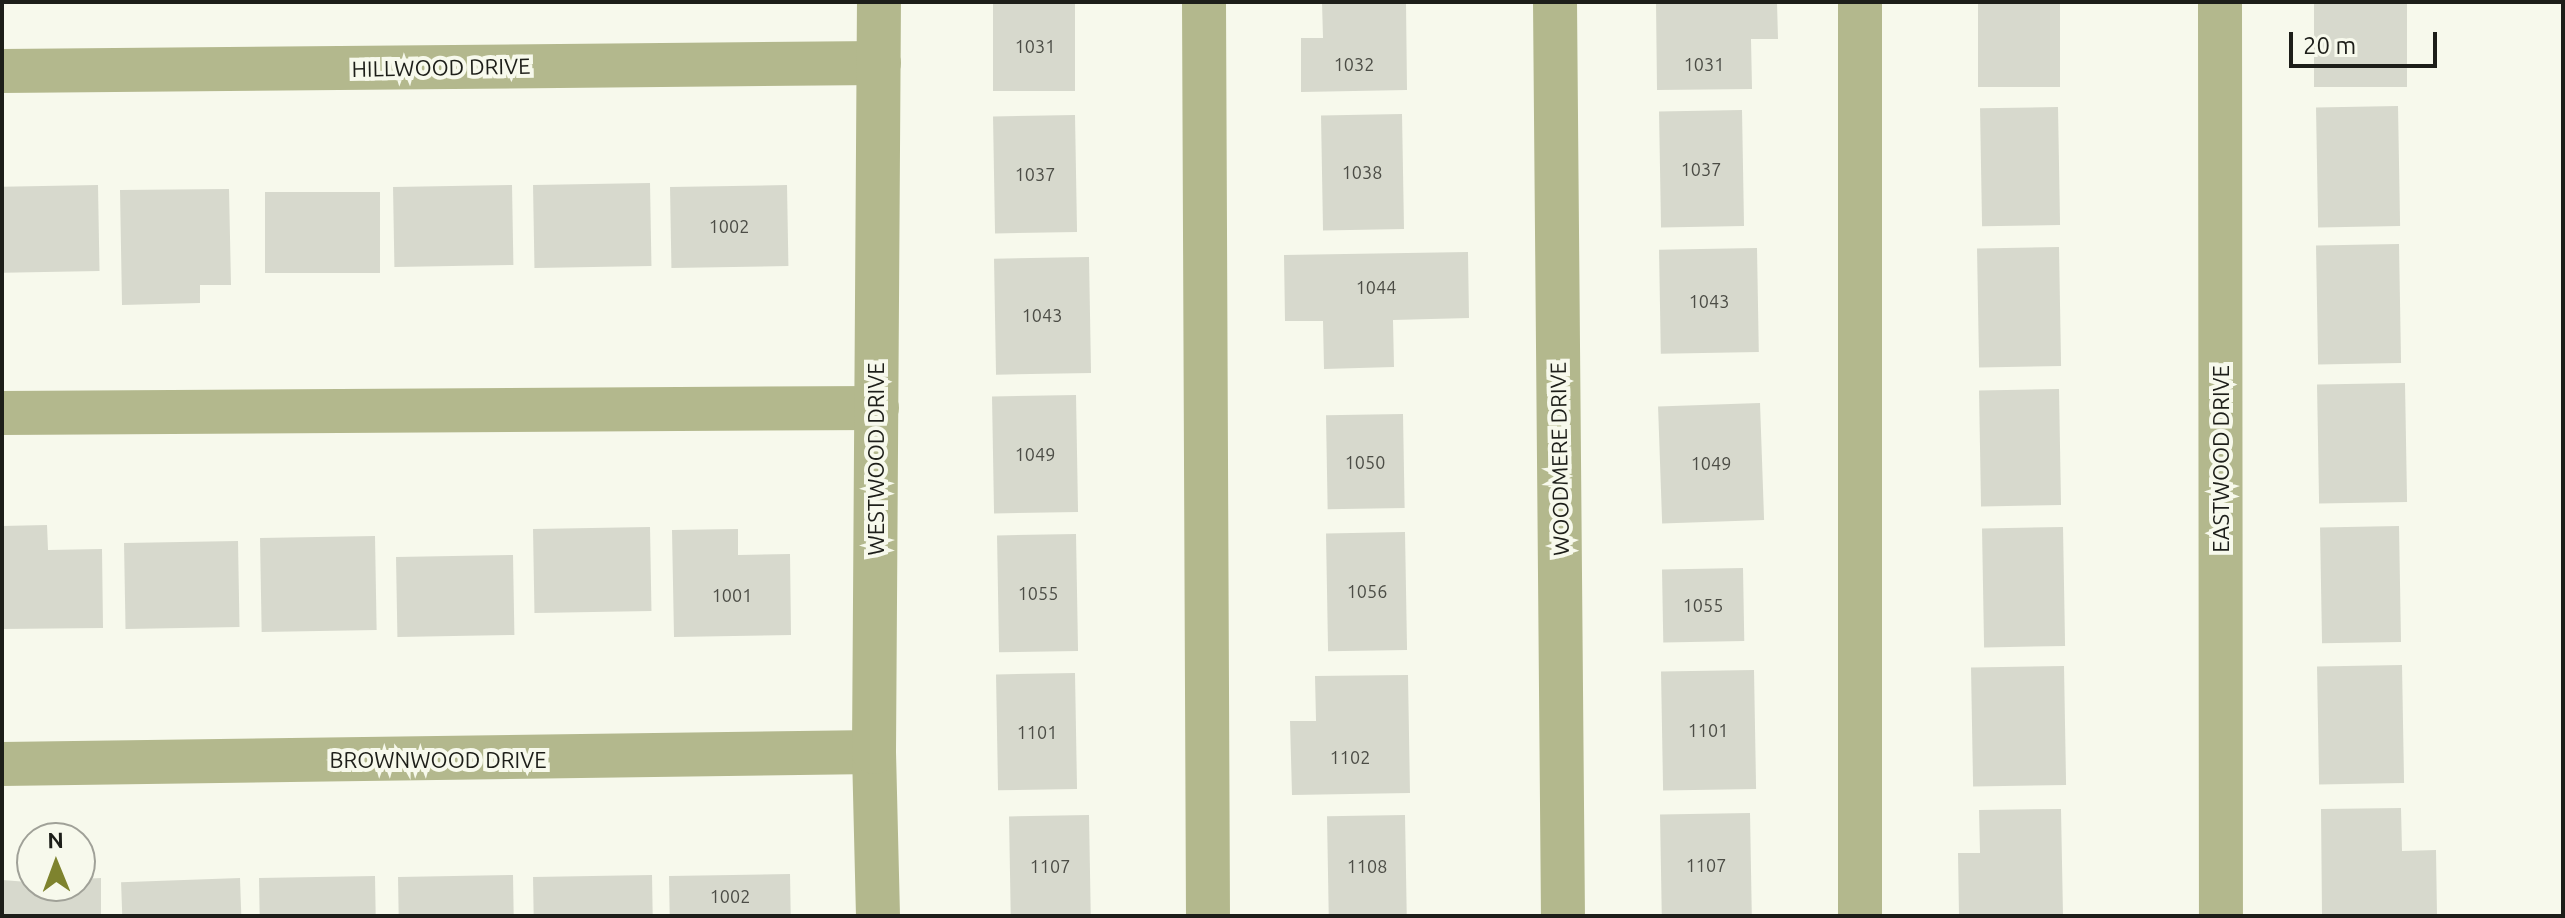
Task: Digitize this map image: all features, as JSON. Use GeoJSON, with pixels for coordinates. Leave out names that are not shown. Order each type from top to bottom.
{"type":"FeatureCollection","features":[{"type":"Feature","properties":{"kind":"street","name":"WESTWOOD DRIVE"},"geometry":{"type":"LineString","coordinates":[[878,916],[874,752],[879,2]]}},
{"type":"Feature","properties":{"kind":"street"},"geometry":{"type":"LineString","coordinates":[[1204,2],[1208,916]]}},
{"type":"Feature","properties":{"kind":"street","name":"WOODMERE DRIVE"},"geometry":{"type":"LineString","coordinates":[[1555,2],[1563,916]]}},
{"type":"Feature","properties":{"kind":"street"},"geometry":{"type":"LineString","coordinates":[[1860,2],[1860,916]]}},
{"type":"Feature","properties":{"kind":"street","name":"EASTWOOD DRIVE"},"geometry":{"type":"LineString","coordinates":[[2220,2],[2221,916]]}},
{"type":"Feature","properties":{"kind":"street","name":"HILLWOOD DRIVE"},"geometry":{"type":"LineString","coordinates":[[2,71],[879,63]]}},
{"type":"Feature","properties":{"kind":"street"},"geometry":{"type":"LineString","coordinates":[[2,413],[877,408]]}},
{"type":"Feature","properties":{"kind":"street","name":"BROWNWOOD DRIVE"},"geometry":{"type":"LineString","coordinates":[[2,764],[874,752]]}},
{"type":"Feature","properties":{"kind":"building"},"geometry":{"type":"Polygon","coordinates":[[[993,2],[1075,2],[1075,91],[993,91],[993,2]]]}},
{"type":"Feature","properties":{"kind":"building"},"geometry":{"type":"Polygon","coordinates":[[[1322,2],[1406,2],[1407,90],[1301,92],[1301,38],[1323,38],[1322,2]]]}},
{"type":"Feature","properties":{"kind":"building"},"geometry":{"type":"Polygon","coordinates":[[[1656,2],[1777,2],[1778,39],[1751,39],[1752,89],[1657,90],[1656,2]]]}},
{"type":"Feature","properties":{"kind":"building"},"geometry":{"type":"Polygon","coordinates":[[[1978,2],[2060,2],[2060,87],[1978,87],[1978,2]]]}},
{"type":"Feature","properties":{"kind":"building"},"geometry":{"type":"Polygon","coordinates":[[[2314,2],[2407,2],[2407,87],[2314,87],[2314,2]]]}},
{"type":"Feature","properties":{"kind":"building"},"geometry":{"type":"Polygon","coordinates":[[[2398,106],[2400,226],[2318,227],[2316,107],[2398,106]]]}},
{"type":"Feature","properties":{"kind":"building"},"geometry":{"type":"Polygon","coordinates":[[[2058,107],[2060,225],[1982,226],[1980,108],[2058,107]]]}},
{"type":"Feature","properties":{"kind":"building"},"geometry":{"type":"Polygon","coordinates":[[[1742,110],[1744,226],[1661,227],[1659,111],[1742,110]]]}},
{"type":"Feature","properties":{"kind":"building"},"geometry":{"type":"Polygon","coordinates":[[[1402,114],[1404,229],[1323,230],[1321,115],[1402,114]]]}},
{"type":"Feature","properties":{"kind":"building"},"geometry":{"type":"Polygon","coordinates":[[[1075,115],[1077,232],[995,233],[993,116],[1075,115]]]}},
{"type":"Feature","properties":{"kind":"building"},"geometry":{"type":"Polygon","coordinates":[[[650,183],[651,266],[534,268],[533,185],[650,183]]]}},
{"type":"Feature","properties":{"kind":"building"},"geometry":{"type":"Polygon","coordinates":[[[98,185],[100,271],[4,273],[2,187],[98,185]]]}},
{"type":"Feature","properties":{"kind":"building"},"geometry":{"type":"Polygon","coordinates":[[[512,185],[513,265],[394,267],[393,187],[512,185]]]}},
{"type":"Feature","properties":{"kind":"building"},"geometry":{"type":"Polygon","coordinates":[[[787,185],[788,266],[671,268],[670,187],[787,185]]]}},
{"type":"Feature","properties":{"kind":"building"},"geometry":{"type":"Polygon","coordinates":[[[229,189],[231,285],[200,285],[200,303],[122,305],[120,190],[229,189]]]}},
{"type":"Feature","properties":{"kind":"building"},"geometry":{"type":"Polygon","coordinates":[[[265,192],[380,192],[380,273],[265,273],[265,192]]]}},
{"type":"Feature","properties":{"kind":"building"},"geometry":{"type":"Polygon","coordinates":[[[2399,244],[2401,363],[2318,364],[2316,245],[2399,244]]]}},
{"type":"Feature","properties":{"kind":"building"},"geometry":{"type":"Polygon","coordinates":[[[2059,247],[2061,366],[1979,367],[1977,248],[2059,247]]]}},
{"type":"Feature","properties":{"kind":"building"},"geometry":{"type":"Polygon","coordinates":[[[1757,248],[1759,352],[1661,354],[1659,250],[1757,248]]]}},
{"type":"Feature","properties":{"kind":"building"},"geometry":{"type":"Polygon","coordinates":[[[1468,252],[1469,318],[1393,320],[1394,367],[1324,369],[1323,321],[1285,321],[1284,255],[1468,252]]]}},
{"type":"Feature","properties":{"kind":"building"},"geometry":{"type":"Polygon","coordinates":[[[1089,257],[1091,373],[996,375],[994,259],[1089,257]]]}},
{"type":"Feature","properties":{"kind":"building"},"geometry":{"type":"Polygon","coordinates":[[[2405,383],[2407,502],[2319,504],[2317,385],[2405,383]]]}},
{"type":"Feature","properties":{"kind":"building"},"geometry":{"type":"Polygon","coordinates":[[[2059,389],[2061,505],[1981,506],[1979,390],[2059,389]]]}},
{"type":"Feature","properties":{"kind":"building"},"geometry":{"type":"Polygon","coordinates":[[[1076,395],[1078,512],[994,513],[992,396],[1076,395]]]}},
{"type":"Feature","properties":{"kind":"building"},"geometry":{"type":"Polygon","coordinates":[[[1760,403],[1764,520],[1662,523],[1658,407],[1760,403]]]}},
{"type":"Feature","properties":{"kind":"building"},"geometry":{"type":"Polygon","coordinates":[[[1403,414],[1405,508],[1328,509],[1326,415],[1403,414]]]}},
{"type":"Feature","properties":{"kind":"building"},"geometry":{"type":"Polygon","coordinates":[[[47,525],[48,550],[102,549],[103,628],[2,629],[2,526],[47,525]]]}},
{"type":"Feature","properties":{"kind":"building"},"geometry":{"type":"Polygon","coordinates":[[[2399,526],[2401,642],[2322,643],[2320,527],[2399,526]]]}},
{"type":"Feature","properties":{"kind":"building"},"geometry":{"type":"Polygon","coordinates":[[[650,527],[651,611],[534,613],[533,529],[650,527]]]}},
{"type":"Feature","properties":{"kind":"building"},"geometry":{"type":"Polygon","coordinates":[[[2063,527],[2065,646],[1984,647],[1982,528],[2063,527]]]}},
{"type":"Feature","properties":{"kind":"building"},"geometry":{"type":"Polygon","coordinates":[[[738,529],[738,555],[790,554],[791,635],[674,637],[672,530],[738,529]]]}},
{"type":"Feature","properties":{"kind":"building"},"geometry":{"type":"Polygon","coordinates":[[[1405,532],[1407,650],[1328,651],[1326,533],[1405,532]]]}},
{"type":"Feature","properties":{"kind":"building"},"geometry":{"type":"Polygon","coordinates":[[[1076,534],[1078,651],[999,652],[997,535],[1076,534]]]}},
{"type":"Feature","properties":{"kind":"building"},"geometry":{"type":"Polygon","coordinates":[[[375,536],[377,630],[262,632],[260,538],[375,536]]]}},
{"type":"Feature","properties":{"kind":"building"},"geometry":{"type":"Polygon","coordinates":[[[238,541],[240,627],[126,629],[124,543],[238,541]]]}},
{"type":"Feature","properties":{"kind":"building"},"geometry":{"type":"Polygon","coordinates":[[[513,555],[514,635],[397,637],[396,557],[513,555]]]}},
{"type":"Feature","properties":{"kind":"building"},"geometry":{"type":"Polygon","coordinates":[[[1743,568],[1744,641],[1663,642],[1662,569],[1743,568]]]}},
{"type":"Feature","properties":{"kind":"building"},"geometry":{"type":"Polygon","coordinates":[[[2402,665],[2404,783],[2319,784],[2317,666],[2402,665]]]}},
{"type":"Feature","properties":{"kind":"building"},"geometry":{"type":"Polygon","coordinates":[[[2064,666],[2066,785],[1973,787],[1971,668],[2064,666]]]}},
{"type":"Feature","properties":{"kind":"building"},"geometry":{"type":"Polygon","coordinates":[[[1754,670],[1756,789],[1663,791],[1661,672],[1754,670]]]}},
{"type":"Feature","properties":{"kind":"building"},"geometry":{"type":"Polygon","coordinates":[[[1075,673],[1077,789],[998,790],[996,674],[1075,673]]]}},
{"type":"Feature","properties":{"kind":"building"},"geometry":{"type":"Polygon","coordinates":[[[1408,675],[1410,793],[1292,795],[1290,721],[1316,721],[1315,676],[1408,675]]]}},
{"type":"Feature","properties":{"kind":"building"},"geometry":{"type":"Polygon","coordinates":[[[2401,808],[2402,851],[2436,850],[2437,916],[2322,916],[2321,809],[2401,808]]]}},
{"type":"Feature","properties":{"kind":"building"},"geometry":{"type":"Polygon","coordinates":[[[2061,809],[2063,916],[1959,916],[1958,853],[1980,853],[1979,810],[2061,809]]]}},
{"type":"Feature","properties":{"kind":"building"},"geometry":{"type":"Polygon","coordinates":[[[1750,813],[1752,916],[1662,916],[1660,815],[1750,813]]]}},
{"type":"Feature","properties":{"kind":"building"},"geometry":{"type":"Polygon","coordinates":[[[1089,815],[1091,916],[1011,916],[1009,816],[1089,815]]]}},
{"type":"Feature","properties":{"kind":"building"},"geometry":{"type":"Polygon","coordinates":[[[1405,815],[1407,916],[1329,916],[1327,816],[1405,815]]]}},
{"type":"Feature","properties":{"kind":"building"},"geometry":{"type":"Polygon","coordinates":[[[790,874],[791,916],[670,916],[669,876],[790,874]]]}},
{"type":"Feature","properties":{"kind":"building"},"geometry":{"type":"Polygon","coordinates":[[[513,875],[514,916],[399,916],[398,877],[513,875]]]}},
{"type":"Feature","properties":{"kind":"building"},"geometry":{"type":"Polygon","coordinates":[[[652,875],[653,916],[534,916],[533,877],[652,875]]]}},
{"type":"Feature","properties":{"kind":"building"},"geometry":{"type":"Polygon","coordinates":[[[375,876],[376,916],[260,916],[259,878],[375,876]]]}},
{"type":"Feature","properties":{"kind":"building"},"geometry":{"type":"Polygon","coordinates":[[[96,878],[101,878],[101,916],[2,916],[2,880],[16,881],[16,902],[96,902],[96,878]]]}},
{"type":"Feature","properties":{"kind":"building"},"geometry":{"type":"Polygon","coordinates":[[[240,878],[241,916],[122,916],[121,882],[240,878]]]}}]}
